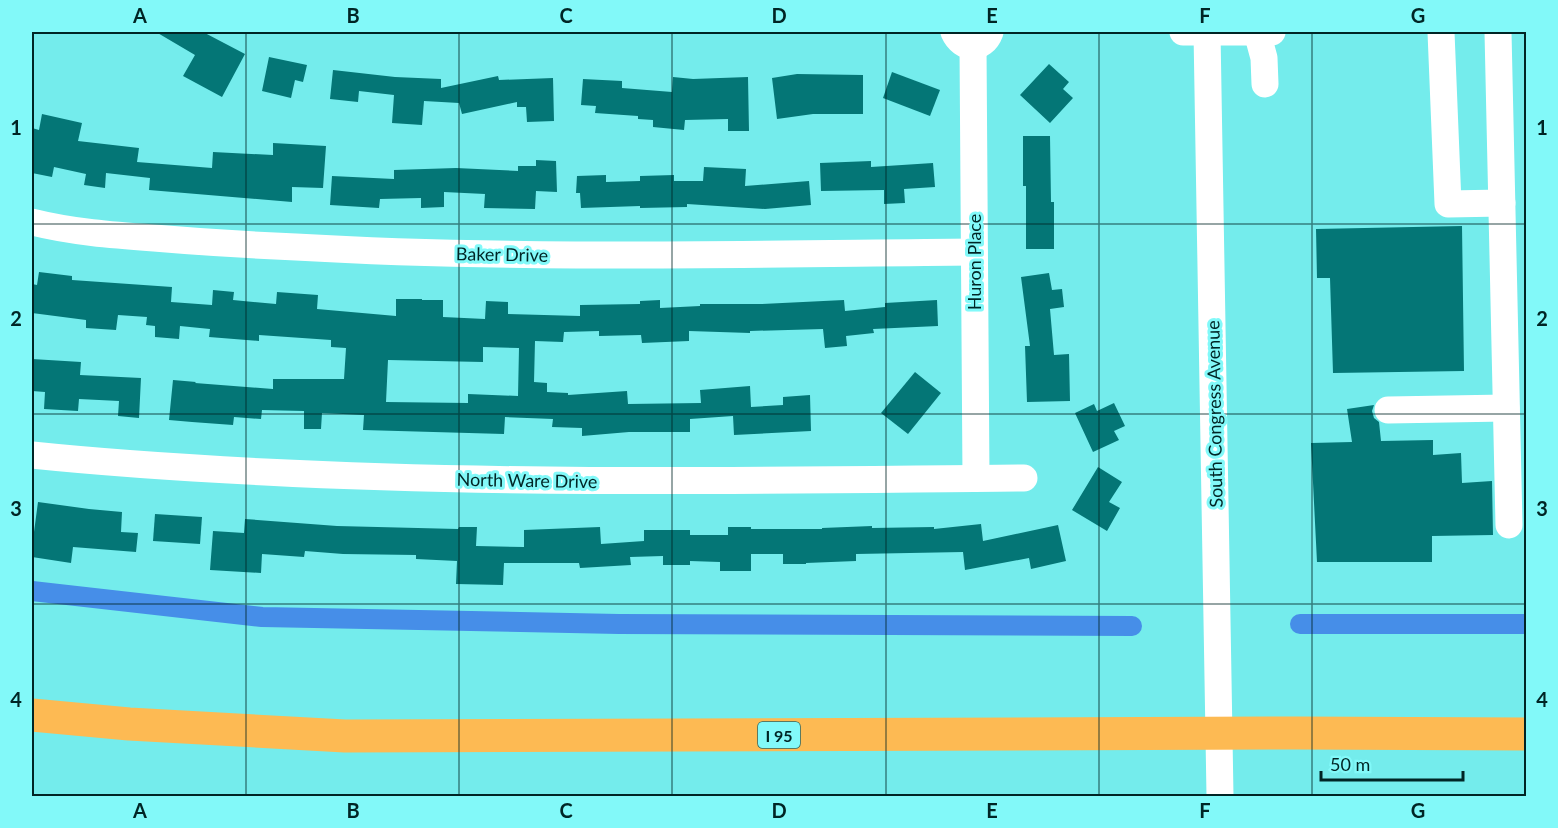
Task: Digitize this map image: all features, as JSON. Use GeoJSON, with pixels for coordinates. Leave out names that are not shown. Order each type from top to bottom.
{"type":"FeatureCollection","features":[{"type":"Feature","properties":{"kind":"highway","name":"I 95"},"geometry":{"type":"LineString","coordinates":[[32,715],[129,724],[345,736],[1527,734]]}},
{"type":"Feature","properties":{"kind":"street"},"geometry":{"type":"LineString","coordinates":[[1183,32],[1272,32]]}},
{"type":"Feature","properties":{"kind":"street","name":"South Congress Avenue"},"geometry":{"type":"LineString","coordinates":[[1207,32],[1220,796]]}},
{"type":"Feature","properties":{"kind":"street"},"geometry":{"type":"LineString","coordinates":[[1257,32],[1264,58],[1265,84]]}},
{"type":"Feature","properties":{"kind":"street"},"geometry":{"type":"LineString","coordinates":[[1441,32],[1448,204],[1502,202]]}},
{"type":"Feature","properties":{"kind":"street"},"geometry":{"type":"LineString","coordinates":[[1498,32],[1509,525]]}},
{"type":"Feature","properties":{"kind":"street","name":"Huron Place"},"geometry":{"type":"LineString","coordinates":[[972,36],[976,478]]}},
{"type":"Feature","properties":{"kind":"street","name":"Baker Drive"},"geometry":{"type":"LineString","coordinates":[[32,222],[93,234],[352,250],[527,255],[974,252]]}},
{"type":"Feature","properties":{"kind":"street"},"geometry":{"type":"LineString","coordinates":[[1388,410],[1506,408]]}},
{"type":"Feature","properties":{"kind":"street","name":"North Ware Drive"},"geometry":{"type":"LineString","coordinates":[[32,455],[195,468],[385,478],[532,481],[1024,478]]}},
{"type":"Feature","properties":{"kind":"building"},"geometry":{"type":"Polygon","coordinates":[[[156,32],[203,32],[245,54],[222,97],[183,76],[195,55],[156,32]]]}},
{"type":"Feature","properties":{"kind":"building"},"geometry":{"type":"Polygon","coordinates":[[[269,57],[307,65],[303,82],[295,80],[291,98],[262,91],[269,57]]]}},
{"type":"Feature","properties":{"kind":"building"},"geometry":{"type":"Polygon","coordinates":[[[1049,64],[1069,82],[1063,89],[1073,98],[1050,123],[1020,95],[1049,64]]]}},
{"type":"Feature","properties":{"kind":"building"},"geometry":{"type":"Polygon","coordinates":[[[333,70],[395,77],[441,79],[441,88],[498,76],[499,80],[553,78],[554,121],[527,122],[526,107],[517,107],[517,102],[462,114],[459,103],[424,101],[422,125],[392,123],[394,95],[359,91],[358,102],[330,99],[333,70]]]}},
{"type":"Feature","properties":{"kind":"building"},"geometry":{"type":"Polygon","coordinates":[[[892,72],[940,90],[930,116],[883,98],[892,72]]]}},
{"type":"Feature","properties":{"kind":"building"},"geometry":{"type":"Polygon","coordinates":[[[797,74],[863,75],[863,114],[813,114],[777,119],[772,78],[797,74]]]}},
{"type":"Feature","properties":{"kind":"building"},"geometry":{"type":"Polygon","coordinates":[[[673,77],[693,79],[748,77],[749,131],[728,131],[728,119],[685,120],[684,130],[653,127],[653,120],[638,119],[638,116],[595,113],[596,106],[581,105],[583,79],[622,81],[622,88],[672,92],[673,77]]]}},
{"type":"Feature","properties":{"kind":"building"},"geometry":{"type":"Polygon","coordinates":[[[42,114],[82,123],[78,141],[139,148],[137,162],[212,168],[213,152],[273,155],[273,143],[326,146],[323,188],[292,187],[292,202],[149,190],[150,178],[106,173],[105,188],[84,185],[86,174],[54,167],[52,177],[32,173],[32,128],[39,130],[42,114]]]}},
{"type":"Feature","properties":{"kind":"building"},"geometry":{"type":"Polygon","coordinates":[[[1023,136],[1050,136],[1054,249],[1026,249],[1023,136]]]}},
{"type":"Feature","properties":{"kind":"building"},"geometry":{"type":"Polygon","coordinates":[[[536,160],[556,161],[557,192],[536,191],[535,209],[484,208],[485,194],[444,192],[444,207],[421,208],[421,198],[380,199],[379,208],[330,205],[332,176],[394,179],[394,170],[456,168],[518,171],[518,166],[536,166],[536,160]]]}},
{"type":"Feature","properties":{"kind":"building"},"geometry":{"type":"Polygon","coordinates":[[[871,161],[871,167],[933,163],[935,187],[904,189],[905,203],[884,204],[884,190],[821,191],[820,163],[871,161]]]}},
{"type":"Feature","properties":{"kind":"building"},"geometry":{"type":"Polygon","coordinates":[[[704,167],[746,169],[745,186],[809,181],[811,205],[765,209],[687,204],[687,207],[581,208],[580,193],[576,193],[577,176],[606,175],[606,182],[640,181],[640,176],[674,175],[674,181],[703,181],[704,167]]]}},
{"type":"Feature","properties":{"kind":"building"},"geometry":{"type":"Polygon","coordinates":[[[1462,226],[1464,371],[1333,373],[1330,278],[1317,278],[1316,229],[1462,226]]]}},
{"type":"Feature","properties":{"kind":"building"},"geometry":{"type":"Polygon","coordinates":[[[39,272],[72,276],[72,280],[172,287],[171,302],[212,305],[213,290],[234,292],[233,300],[276,304],[277,292],[318,295],[317,309],[396,316],[396,299],[443,300],[443,317],[485,319],[486,301],[508,302],[508,314],[580,316],[580,305],[640,304],[640,301],[660,300],[660,308],[700,306],[700,304],[844,300],[845,311],[885,307],[885,303],[937,300],[938,326],[873,329],[874,333],[846,336],[847,346],[825,348],[823,329],[750,331],[750,333],[689,331],[689,341],[642,343],[641,335],[599,336],[599,331],[564,332],[563,342],[535,341],[534,382],[547,383],[547,392],[568,393],[568,395],[627,391],[628,404],[701,403],[700,390],[750,386],[751,407],[783,405],[783,397],[810,395],[811,431],[734,435],[733,416],[690,419],[690,432],[629,432],[582,436],[582,428],[552,427],[553,419],[505,417],[504,434],[363,430],[364,415],[322,413],[321,429],[304,429],[304,411],[262,410],[261,419],[234,417],[233,425],[169,420],[173,380],[273,389],[273,379],[344,379],[346,348],[331,347],[331,340],[259,335],[259,341],[209,337],[210,329],[180,326],[179,339],[155,337],[155,326],[146,325],[147,317],[118,315],[116,330],[86,328],[86,320],[32,313],[32,284],[37,285],[39,272]],[[483,347],[483,362],[388,360],[386,402],[468,403],[468,394],[518,396],[519,348],[483,347]]]}},
{"type":"Feature","properties":{"kind":"building"},"geometry":{"type":"Polygon","coordinates":[[[1049,273],[1052,290],[1062,289],[1064,307],[1050,309],[1054,355],[1069,354],[1070,401],[1027,402],[1025,346],[1030,346],[1021,277],[1049,273]]]}},
{"type":"Feature","properties":{"kind":"building"},"geometry":{"type":"Polygon","coordinates":[[[32,359],[81,362],[80,375],[141,378],[139,418],[118,416],[119,401],[79,399],[78,411],[44,409],[45,392],[32,391],[32,359]]]}},
{"type":"Feature","properties":{"kind":"building"},"geometry":{"type":"Polygon","coordinates":[[[915,372],[941,393],[908,434],[881,413],[915,372]]]}},
{"type":"Feature","properties":{"kind":"building"},"geometry":{"type":"Polygon","coordinates":[[[1114,403],[1125,426],[1114,431],[1119,440],[1093,452],[1075,413],[1094,404],[1097,411],[1114,403]]]}},
{"type":"Feature","properties":{"kind":"building"},"geometry":{"type":"Polygon","coordinates":[[[1374,405],[1372,411],[1374,418],[1379,422],[1381,441],[1433,440],[1433,455],[1461,453],[1462,483],[1492,481],[1493,535],[1432,536],[1432,562],[1317,562],[1311,443],[1352,442],[1347,409],[1374,405]]]}},
{"type":"Feature","properties":{"kind":"building"},"geometry":{"type":"Polygon","coordinates":[[[1098,467],[1122,482],[1109,502],[1120,508],[1107,531],[1072,510],[1098,467]]]}},
{"type":"Feature","properties":{"kind":"building"},"geometry":{"type":"Polygon","coordinates":[[[38,502],[122,512],[121,532],[138,533],[136,552],[73,547],[71,563],[32,557],[38,502]]]}},
{"type":"Feature","properties":{"kind":"building"},"geometry":{"type":"Polygon","coordinates":[[[155,514],[202,517],[200,544],[153,541],[155,514]]]}},
{"type":"Feature","properties":{"kind":"building"},"geometry":{"type":"Polygon","coordinates":[[[245,519],[337,526],[458,529],[459,527],[477,527],[476,546],[524,547],[524,530],[600,527],[601,544],[644,541],[644,530],[690,530],[690,535],[728,535],[728,527],[822,529],[872,526],[872,528],[934,527],[934,529],[981,524],[983,541],[1058,525],[1066,561],[1031,569],[1029,558],[965,570],[963,552],[856,554],[856,561],[806,564],[783,564],[783,554],[751,554],[751,571],[720,571],[720,562],[690,561],[690,565],[663,565],[663,556],[630,557],[631,565],[580,568],[579,563],[504,563],[503,585],[456,584],[457,561],[416,559],[416,555],[305,551],[304,557],[262,554],[261,573],[210,570],[213,531],[244,533],[245,519]]]}},
{"type":"Feature","properties":{"kind":"waterway"},"geometry":{"type":"LineString","coordinates":[[32,591],[262,617],[619,624],[1132,626]]}},
{"type":"Feature","properties":{"kind":"waterway"},"geometry":{"type":"LineString","coordinates":[[1300,624],[1526,624]]}}]}
